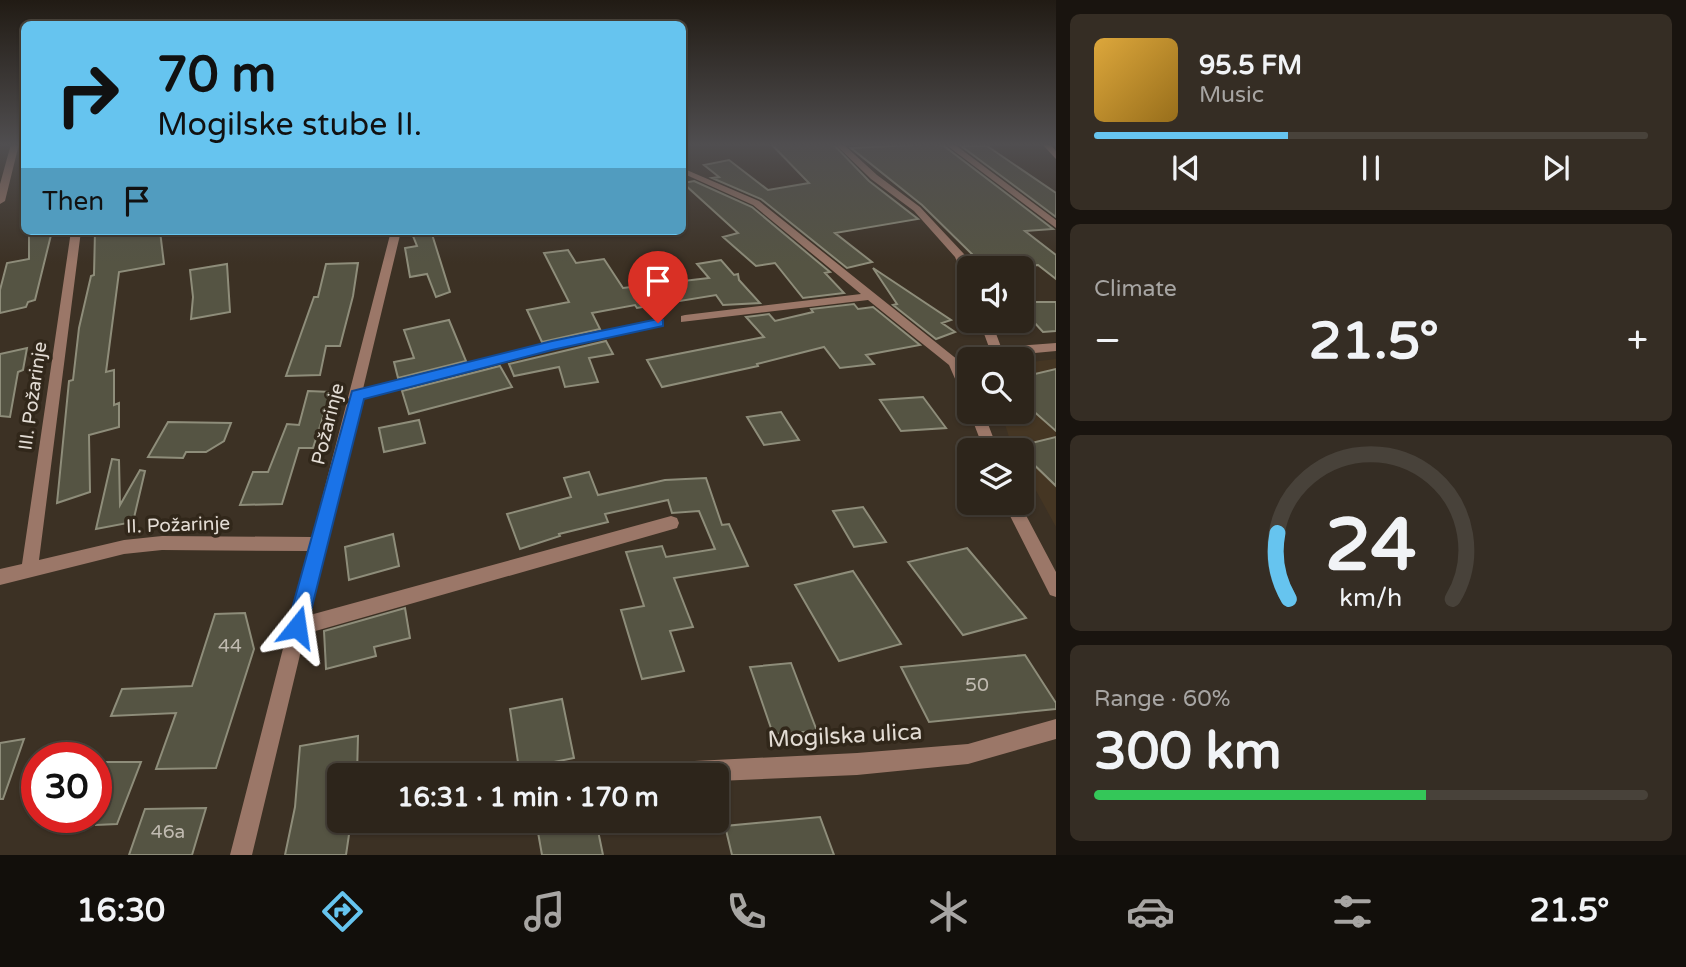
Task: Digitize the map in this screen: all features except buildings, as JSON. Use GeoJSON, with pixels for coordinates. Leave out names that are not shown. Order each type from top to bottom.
{"type":"FeatureCollection","features":[{"type":"Feature","properties":{"kind":"street"},"geometry":{"type":"LineString","coordinates":[[0,201],[4,184]]}},
{"type":"Feature","properties":{"kind":"street"},"geometry":{"type":"LineString","coordinates":[[713,184],[756,203],[954,363],[957,369]]}},
{"type":"Feature","properties":{"kind":"street"},"geometry":{"type":"LineString","coordinates":[[883,184],[917,209],[960,256]]}},
{"type":"Feature","properties":{"kind":"street"},"geometry":{"type":"LineString","coordinates":[[1002,184],[1056,225]]}},
{"type":"Feature","properties":{"kind":"street","name":"III. Požarinje"},"geometry":{"type":"LineString","coordinates":[[30,567],[75,235]]}},
{"type":"Feature","properties":{"kind":"street","name":"Požarinje"},"geometry":{"type":"LineString","coordinates":[[241,855],[395,235]]}},
{"type":"Feature","properties":{"kind":"street"},"geometry":{"type":"LineString","coordinates":[[685,320],[871,296]]}},
{"type":"Feature","properties":{"kind":"street"},"geometry":{"type":"LineString","coordinates":[[357,395],[552,346],[658,323]]}},
{"type":"Feature","properties":{"kind":"street"},"geometry":{"type":"LineString","coordinates":[[1034,349],[1056,347]]}},
{"type":"Feature","properties":{"kind":"street"},"geometry":{"type":"LineString","coordinates":[[1018,515],[1056,589]]}},
{"type":"Feature","properties":{"kind":"street"},"geometry":{"type":"LineString","coordinates":[[297,627],[671,523]]}},
{"type":"Feature","properties":{"kind":"street","name":"II. Požarinje"},"geometry":{"type":"LineString","coordinates":[[0,577],[30,567],[124,547],[162,543],[319,544]]}},
{"type":"Feature","properties":{"kind":"street","name":"Mogilska ulica"},"geometry":{"type":"LineString","coordinates":[[729,770],[857,764],[968,754],[1056,729]]}},
{"type":"Feature","properties":{"kind":"shaded area"},"geometry":{"type":"Polygon","coordinates":[[[1056,359],[1056,527],[1034,487],[1034,438],[1009,438],[1005,424],[1034,424],[1034,362],[1056,359]]]}},
{"type":"Feature","properties":{"kind":"route"},"geometry":{"type":"LineString","coordinates":[[297,627],[357,395],[552,346],[658,323]]}}]}
